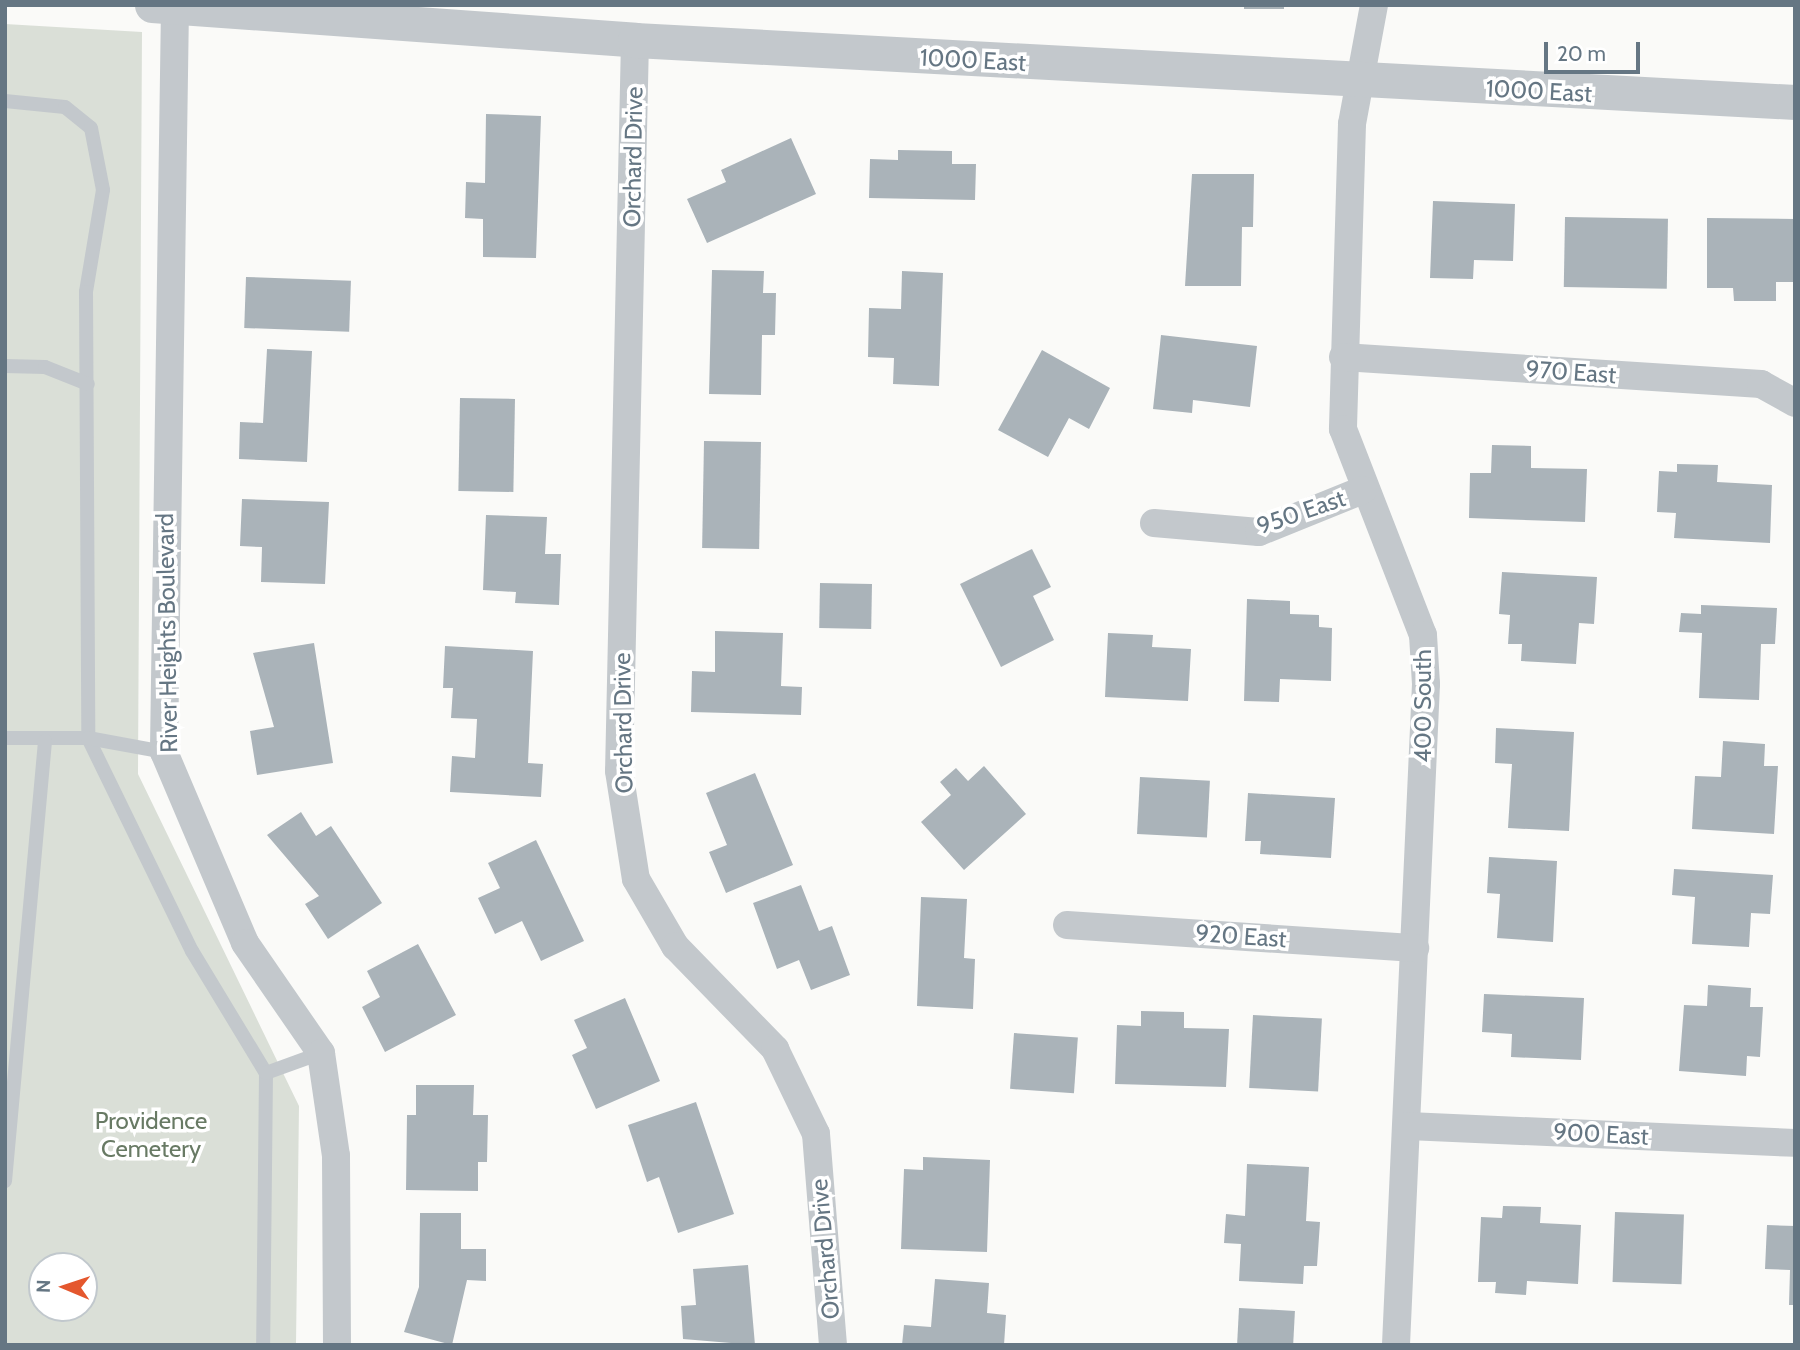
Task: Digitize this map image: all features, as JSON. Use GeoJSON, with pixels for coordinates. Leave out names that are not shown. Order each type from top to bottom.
{"type":"FeatureCollection","features":[{"type":"Feature","properties":{"kind":"street","name":"400 South"},"geometry":{"type":"LineString","coordinates":[[1374,5],[1358,82],[1343,357],[1343,429],[1363,490],[1423,635],[1415,948],[1396,1345]]}},
{"type":"Feature","properties":{"kind":"street","name":"1000 East"},"geometry":{"type":"LineString","coordinates":[[167,6],[635,40],[1358,82],[1795,102]]}},
{"type":"Feature","properties":{"kind":"street","name":"River Heights Boulevard"},"geometry":{"type":"LineString","coordinates":[[167,6],[164,752],[245,943],[321,1054],[337,1156],[338,1345]]}},
{"type":"Feature","properties":{"kind":"street","name":"Orchard Drive"},"geometry":{"type":"LineString","coordinates":[[635,40],[621,784],[636,878],[675,946],[775,1049],[816,1134],[833,1345]]}},
{"type":"Feature","properties":{"kind":"street","name":"970 East"},"geometry":{"type":"LineString","coordinates":[[1343,357],[1761,384],[1795,403]]}},
{"type":"Feature","properties":{"kind":"street","name":"950 East"},"geometry":{"type":"LineString","coordinates":[[1154,523],[1259,532],[1363,490]]}},
{"type":"Feature","properties":{"kind":"street","name":"920 East"},"geometry":{"type":"LineString","coordinates":[[1068,925],[1415,948]]}},
{"type":"Feature","properties":{"kind":"street","name":"900 East"},"geometry":{"type":"LineString","coordinates":[[1408,1126],[1795,1143]]}},
{"type":"Feature","properties":{"kind":"lane"},"geometry":{"type":"LineString","coordinates":[[5,101],[65,107],[91,128],[103,191],[86,292],[88,738],[192,951],[266,1073],[263,1345]]}},
{"type":"Feature","properties":{"kind":"lane"},"geometry":{"type":"LineString","coordinates":[[5,366],[45,367],[88,384]]}},
{"type":"Feature","properties":{"kind":"lane"},"geometry":{"type":"LineString","coordinates":[[5,738],[45,741],[88,738],[164,752]]}},
{"type":"Feature","properties":{"kind":"lane"},"geometry":{"type":"LineString","coordinates":[[5,1181],[45,741]]}},
{"type":"Feature","properties":{"kind":"lane"},"geometry":{"type":"LineString","coordinates":[[266,1073],[321,1054]]}},
{"type":"Feature","properties":{"kind":"green space","name":"Providence Cemetery"},"geometry":{"type":"Polygon","coordinates":[[[5,24],[142,32],[138,774],[299,1106],[296,1345],[5,1345],[5,24]]]}},
{"type":"Feature","properties":{"kind":"building"},"geometry":{"type":"Polygon","coordinates":[[[1244,5],[1284,5],[1284,9],[1244,9],[1244,5]]]}},
{"type":"Feature","properties":{"kind":"building"},"geometry":{"type":"Polygon","coordinates":[[[486,114],[541,116],[536,258],[483,257],[483,219],[465,218],[466,182],[485,183],[486,114]]]}},
{"type":"Feature","properties":{"kind":"building"},"geometry":{"type":"Polygon","coordinates":[[[791,138],[816,194],[707,243],[687,199],[726,182],[721,170],[791,138]]]}},
{"type":"Feature","properties":{"kind":"building"},"geometry":{"type":"Polygon","coordinates":[[[898,150],[952,151],[952,164],[976,164],[975,200],[869,198],[870,159],[898,160],[898,150]]]}},
{"type":"Feature","properties":{"kind":"building"},"geometry":{"type":"Polygon","coordinates":[[[1192,174],[1254,174],[1253,227],[1242,227],[1241,286],[1185,286],[1192,174]]]}},
{"type":"Feature","properties":{"kind":"building"},"geometry":{"type":"Polygon","coordinates":[[[1433,201],[1515,204],[1513,261],[1474,260],[1473,279],[1430,278],[1433,201]]]}},
{"type":"Feature","properties":{"kind":"building"},"geometry":{"type":"Polygon","coordinates":[[[1565,217],[1668,219],[1667,289],[1564,287],[1565,217]]]}},
{"type":"Feature","properties":{"kind":"building"},"geometry":{"type":"Polygon","coordinates":[[[1707,218],[1795,219],[1795,282],[1776,282],[1776,301],[1734,301],[1733,288],[1707,288],[1707,218]]]}},
{"type":"Feature","properties":{"kind":"building"},"geometry":{"type":"Polygon","coordinates":[[[712,270],[764,271],[763,293],[776,293],[775,335],[762,335],[761,395],[709,394],[712,270]]]}},
{"type":"Feature","properties":{"kind":"building"},"geometry":{"type":"Polygon","coordinates":[[[902,271],[943,273],[939,386],[893,384],[894,358],[868,357],[869,308],[901,309],[902,271]]]}},
{"type":"Feature","properties":{"kind":"building"},"geometry":{"type":"Polygon","coordinates":[[[246,277],[351,281],[349,332],[244,328],[246,277]]]}},
{"type":"Feature","properties":{"kind":"building"},"geometry":{"type":"Polygon","coordinates":[[[1161,335],[1257,346],[1250,407],[1193,400],[1192,413],[1153,409],[1161,335]]]}},
{"type":"Feature","properties":{"kind":"building"},"geometry":{"type":"Polygon","coordinates":[[[267,349],[312,351],[307,462],[239,459],[240,422],[263,423],[267,349]]]}},
{"type":"Feature","properties":{"kind":"building"},"geometry":{"type":"Polygon","coordinates":[[[1042,350],[1110,388],[1089,429],[1069,418],[1048,457],[998,430],[1042,350]]]}},
{"type":"Feature","properties":{"kind":"building"},"geometry":{"type":"Polygon","coordinates":[[[460,398],[515,399],[513,492],[458,491],[460,398]]]}},
{"type":"Feature","properties":{"kind":"building"},"geometry":{"type":"Polygon","coordinates":[[[704,441],[761,442],[759,549],[702,548],[704,441]]]}},
{"type":"Feature","properties":{"kind":"building"},"geometry":{"type":"Polygon","coordinates":[[[1492,445],[1531,446],[1531,468],[1587,469],[1585,522],[1469,518],[1470,473],[1491,473],[1492,445]]]}},
{"type":"Feature","properties":{"kind":"building"},"geometry":{"type":"Polygon","coordinates":[[[1677,464],[1718,465],[1717,482],[1772,485],[1770,543],[1674,538],[1676,513],[1657,512],[1659,471],[1677,472],[1677,464]]]}},
{"type":"Feature","properties":{"kind":"building"},"geometry":{"type":"Polygon","coordinates":[[[242,499],[329,502],[325,584],[261,582],[262,547],[240,546],[242,499]]]}},
{"type":"Feature","properties":{"kind":"building"},"geometry":{"type":"Polygon","coordinates":[[[486,515],[547,517],[545,554],[561,554],[559,605],[515,603],[516,592],[483,590],[486,515]]]}},
{"type":"Feature","properties":{"kind":"building"},"geometry":{"type":"Polygon","coordinates":[[[1032,549],[1051,587],[1033,596],[1054,640],[1001,667],[960,584],[1032,549]]]}},
{"type":"Feature","properties":{"kind":"building"},"geometry":{"type":"Polygon","coordinates":[[[1502,572],[1597,577],[1594,624],[1579,623],[1576,664],[1521,661],[1522,644],[1508,644],[1510,615],[1499,614],[1502,572]]]}},
{"type":"Feature","properties":{"kind":"building"},"geometry":{"type":"Polygon","coordinates":[[[820,583],[872,584],[871,629],[819,628],[820,583]]]}},
{"type":"Feature","properties":{"kind":"building"},"geometry":{"type":"Polygon","coordinates":[[[1247,599],[1290,601],[1290,614],[1319,615],[1319,627],[1332,628],[1331,681],[1280,679],[1279,702],[1244,701],[1247,599]]]}},
{"type":"Feature","properties":{"kind":"building"},"geometry":{"type":"Polygon","coordinates":[[[1701,605],[1777,608],[1775,644],[1761,644],[1759,700],[1699,698],[1702,633],[1679,632],[1681,613],[1701,614],[1701,605]]]}},
{"type":"Feature","properties":{"kind":"building"},"geometry":{"type":"Polygon","coordinates":[[[715,631],[783,633],[781,686],[802,687],[801,715],[691,712],[692,671],[715,672],[715,631]]]}},
{"type":"Feature","properties":{"kind":"building"},"geometry":{"type":"Polygon","coordinates":[[[1108,633],[1153,635],[1152,647],[1191,649],[1188,701],[1105,697],[1108,633]]]}},
{"type":"Feature","properties":{"kind":"building"},"geometry":{"type":"Polygon","coordinates":[[[314,643],[333,763],[257,775],[250,731],[274,727],[253,653],[314,643]]]}},
{"type":"Feature","properties":{"kind":"building"},"geometry":{"type":"Polygon","coordinates":[[[445,646],[533,651],[528,763],[543,764],[541,797],[450,792],[452,756],[475,758],[477,719],[451,718],[453,688],[443,688],[445,646]]]}},
{"type":"Feature","properties":{"kind":"building"},"geometry":{"type":"Polygon","coordinates":[[[1496,728],[1574,732],[1569,831],[1508,828],[1512,764],[1495,763],[1496,728]]]}},
{"type":"Feature","properties":{"kind":"building"},"geometry":{"type":"Polygon","coordinates":[[[1723,741],[1765,744],[1764,766],[1778,766],[1774,834],[1692,829],[1695,776],[1721,777],[1723,741]]]}},
{"type":"Feature","properties":{"kind":"building"},"geometry":{"type":"Polygon","coordinates":[[[984,766],[1026,814],[964,870],[921,822],[951,795],[940,782],[956,768],[968,781],[984,766]]]}},
{"type":"Feature","properties":{"kind":"building"},"geometry":{"type":"Polygon","coordinates":[[[755,773],[793,865],[726,893],[709,852],[727,845],[706,793],[755,773]]]}},
{"type":"Feature","properties":{"kind":"building"},"geometry":{"type":"Polygon","coordinates":[[[1140,777],[1210,781],[1207,838],[1137,834],[1140,777]]]}},
{"type":"Feature","properties":{"kind":"building"},"geometry":{"type":"Polygon","coordinates":[[[1248,793],[1335,798],[1331,858],[1260,854],[1261,841],[1245,841],[1248,793]]]}},
{"type":"Feature","properties":{"kind":"building"},"geometry":{"type":"Polygon","coordinates":[[[301,812],[316,836],[331,826],[382,903],[328,939],[305,904],[319,896],[267,835],[301,812]]]}},
{"type":"Feature","properties":{"kind":"building"},"geometry":{"type":"Polygon","coordinates":[[[536,840],[584,941],[541,961],[522,921],[495,934],[478,898],[500,888],[488,863],[536,840]]]}},
{"type":"Feature","properties":{"kind":"building"},"geometry":{"type":"Polygon","coordinates":[[[1489,857],[1557,861],[1553,942],[1497,938],[1500,894],[1487,893],[1489,857]]]}},
{"type":"Feature","properties":{"kind":"building"},"geometry":{"type":"Polygon","coordinates":[[[1674,869],[1773,875],[1770,914],[1751,913],[1749,947],[1692,944],[1695,897],[1672,895],[1674,869]]]}},
{"type":"Feature","properties":{"kind":"building"},"geometry":{"type":"Polygon","coordinates":[[[801,885],[819,931],[832,926],[850,975],[811,990],[799,960],[777,969],[753,903],[801,885]]]}},
{"type":"Feature","properties":{"kind":"building"},"geometry":{"type":"Polygon","coordinates":[[[921,897],[967,899],[964,958],[975,959],[973,1009],[917,1006],[921,897]]]}},
{"type":"Feature","properties":{"kind":"building"},"geometry":{"type":"Polygon","coordinates":[[[418,944],[456,1015],[385,1052],[362,1007],[380,997],[367,971],[418,944]]]}},
{"type":"Feature","properties":{"kind":"building"},"geometry":{"type":"Polygon","coordinates":[[[1708,985],[1751,988],[1750,1007],[1763,1007],[1760,1057],[1747,1056],[1746,1076],[1679,1071],[1684,1005],[1707,1006],[1708,985]]]}},
{"type":"Feature","properties":{"kind":"building"},"geometry":{"type":"Polygon","coordinates":[[[1484,994],[1584,998],[1581,1060],[1511,1057],[1512,1034],[1482,1032],[1484,994]]]}},
{"type":"Feature","properties":{"kind":"building"},"geometry":{"type":"Polygon","coordinates":[[[625,998],[660,1081],[596,1109],[572,1055],[587,1048],[574,1020],[625,998]]]}},
{"type":"Feature","properties":{"kind":"building"},"geometry":{"type":"Polygon","coordinates":[[[1141,1011],[1184,1012],[1184,1028],[1229,1029],[1226,1087],[1115,1084],[1117,1025],[1141,1026],[1141,1011]]]}},
{"type":"Feature","properties":{"kind":"building"},"geometry":{"type":"Polygon","coordinates":[[[1253,1015],[1322,1019],[1318,1092],[1249,1088],[1253,1015]]]}},
{"type":"Feature","properties":{"kind":"building"},"geometry":{"type":"Polygon","coordinates":[[[1014,1033],[1078,1037],[1074,1093],[1010,1089],[1014,1033]]]}},
{"type":"Feature","properties":{"kind":"building"},"geometry":{"type":"Polygon","coordinates":[[[416,1085],[474,1085],[473,1115],[488,1115],[487,1162],[478,1162],[478,1191],[406,1190],[407,1115],[416,1115],[416,1085]]]}},
{"type":"Feature","properties":{"kind":"building"},"geometry":{"type":"Polygon","coordinates":[[[696,1102],[734,1214],[678,1233],[659,1177],[647,1182],[628,1125],[696,1102]]]}},
{"type":"Feature","properties":{"kind":"building"},"geometry":{"type":"Polygon","coordinates":[[[923,1157],[990,1160],[987,1252],[901,1249],[904,1169],[923,1170],[923,1157]]]}},
{"type":"Feature","properties":{"kind":"building"},"geometry":{"type":"Polygon","coordinates":[[[1247,1164],[1309,1167],[1306,1221],[1320,1222],[1317,1266],[1304,1266],[1303,1284],[1239,1281],[1241,1244],[1224,1243],[1226,1214],[1245,1216],[1247,1164]]]}},
{"type":"Feature","properties":{"kind":"building"},"geometry":{"type":"Polygon","coordinates":[[[1503,1206],[1541,1207],[1540,1223],[1581,1225],[1578,1284],[1527,1281],[1526,1295],[1495,1293],[1496,1282],[1478,1282],[1481,1217],[1502,1218],[1503,1206]]]}},
{"type":"Feature","properties":{"kind":"building"},"geometry":{"type":"Polygon","coordinates":[[[1615,1212],[1684,1214],[1682,1284],[1613,1282],[1615,1212]]]}},
{"type":"Feature","properties":{"kind":"building"},"geometry":{"type":"Polygon","coordinates":[[[420,1213],[461,1213],[461,1249],[486,1249],[486,1281],[467,1280],[452,1345],[404,1332],[419,1287],[420,1213]]]}},
{"type":"Feature","properties":{"kind":"building"},"geometry":{"type":"Polygon","coordinates":[[[1767,1225],[1795,1226],[1795,1305],[1789,1305],[1790,1270],[1765,1269],[1767,1225]]]}},
{"type":"Feature","properties":{"kind":"building"},"geometry":{"type":"Polygon","coordinates":[[[748,1265],[755,1345],[683,1339],[681,1306],[696,1305],[693,1269],[748,1265]]]}},
{"type":"Feature","properties":{"kind":"building"},"geometry":{"type":"Polygon","coordinates":[[[935,1279],[989,1283],[987,1313],[1006,1315],[1004,1345],[902,1345],[904,1325],[931,1327],[935,1279]]]}},
{"type":"Feature","properties":{"kind":"building"},"geometry":{"type":"Polygon","coordinates":[[[1239,1308],[1295,1311],[1293,1345],[1237,1345],[1239,1308]]]}}]}
